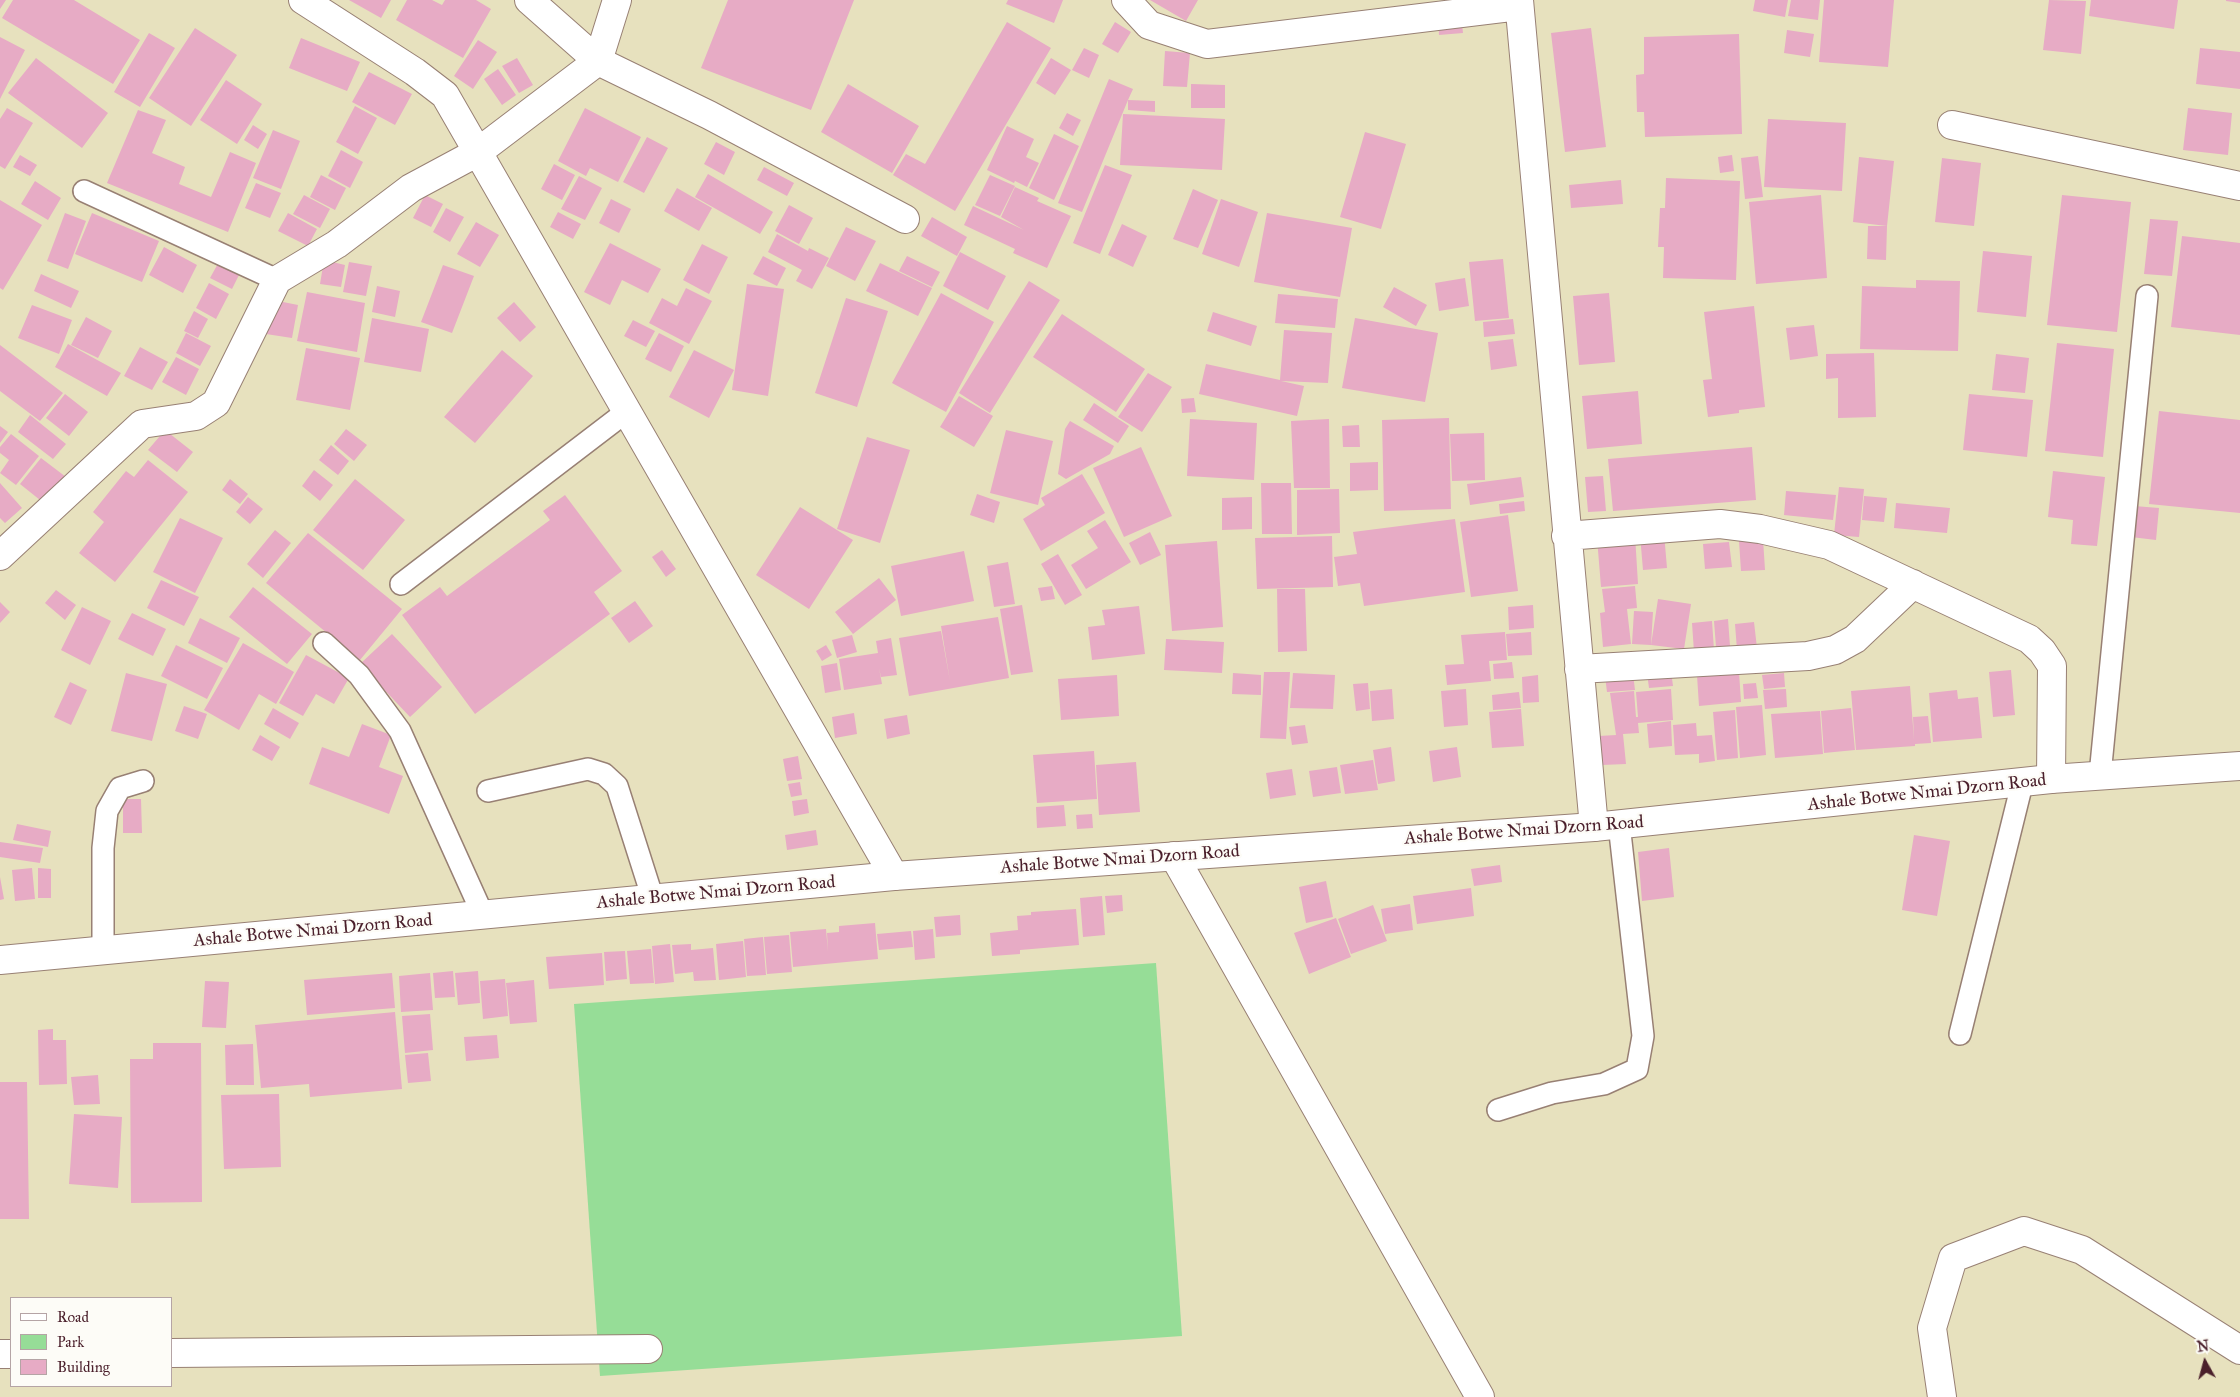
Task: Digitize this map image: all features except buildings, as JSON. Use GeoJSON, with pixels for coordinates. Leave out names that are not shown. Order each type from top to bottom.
{"type":"FeatureCollection","features":[{"type":"Feature","properties":{"kind":"street"},"geometry":{"type":"LineString","coordinates":[[303,0],[415,72],[444,95],[894,876]]}},
{"type":"Feature","properties":{"kind":"street"},"geometry":{"type":"LineString","coordinates":[[529,0],[598,60],[709,115],[905,219]]}},
{"type":"Feature","properties":{"kind":"street"},"geometry":{"type":"LineString","coordinates":[[0,556],[142,424],[196,416],[216,403],[277,280],[337,244],[411,188],[478,152],[598,60],[617,0]]}},
{"type":"Feature","properties":{"kind":"street"},"geometry":{"type":"LineString","coordinates":[[1126,0],[1149,25],[1208,44],[1519,3],[1579,669],[1606,826]]}},
{"type":"Feature","properties":{"kind":"street"},"geometry":{"type":"LineString","coordinates":[[1952,125],[2240,186]]}},
{"type":"Feature","properties":{"kind":"street"},"geometry":{"type":"LineString","coordinates":[[1566,536],[1720,524],[1760,529],[1828,545],[2029,639],[2042,651],[2052,666],[2051,779]]}},
{"type":"Feature","properties":{"kind":"street"},"geometry":{"type":"LineString","coordinates":[[1579,669],[1808,656],[1835,650],[1855,639],[1913,584]]}},
{"type":"Feature","properties":{"kind":"street","name":"Ashale Botwe Nmai Dzorn Road"},"geometry":{"type":"LineString","coordinates":[[0,960],[894,876],[1606,826],[2022,784],[2051,779],[2240,766]]}},
{"type":"Feature","properties":{"kind":"street"},"geometry":{"type":"LineString","coordinates":[[1174,856],[1480,1397]]}},
{"type":"Feature","properties":{"kind":"street"},"geometry":{"type":"LineString","coordinates":[[1942,1397],[1932,1328],[1953,1258],[2024,1231],[2082,1250],[2240,1350]]}},
{"type":"Feature","properties":{"kind":"street"},"geometry":{"type":"LineString","coordinates":[[172,1353],[648,1349]]}},
{"type":"Feature","properties":{"kind":"lane"},"geometry":{"type":"LineString","coordinates":[[84,191],[277,280]]}},
{"type":"Feature","properties":{"kind":"lane"},"geometry":{"type":"LineString","coordinates":[[2100,775],[2146,296]]}},
{"type":"Feature","properties":{"kind":"lane"},"geometry":{"type":"LineString","coordinates":[[401,584],[626,412]]}},
{"type":"Feature","properties":{"kind":"lane"},"geometry":{"type":"LineString","coordinates":[[324,644],[359,675],[400,731],[483,915]]}},
{"type":"Feature","properties":{"kind":"lane"},"geometry":{"type":"LineString","coordinates":[[488,791],[588,769],[604,774],[617,786],[653,900]]}},
{"type":"Feature","properties":{"kind":"lane"},"geometry":{"type":"LineString","coordinates":[[103,950],[103,848],[107,811],[120,788],[142,781]]}},
{"type":"Feature","properties":{"kind":"lane"},"geometry":{"type":"LineString","coordinates":[[1960,1034],[2022,784]]}},
{"type":"Feature","properties":{"kind":"lane"},"geometry":{"type":"LineString","coordinates":[[1498,1110],[1552,1094],[1604,1084],[1637,1069],[1643,1036],[1606,826]]}},
{"type":"Feature","properties":{"kind":"green space"},"geometry":{"type":"Polygon","coordinates":[[[1156,963],[1182,1336],[600,1376],[574,1004],[1156,963]]]}}]}
